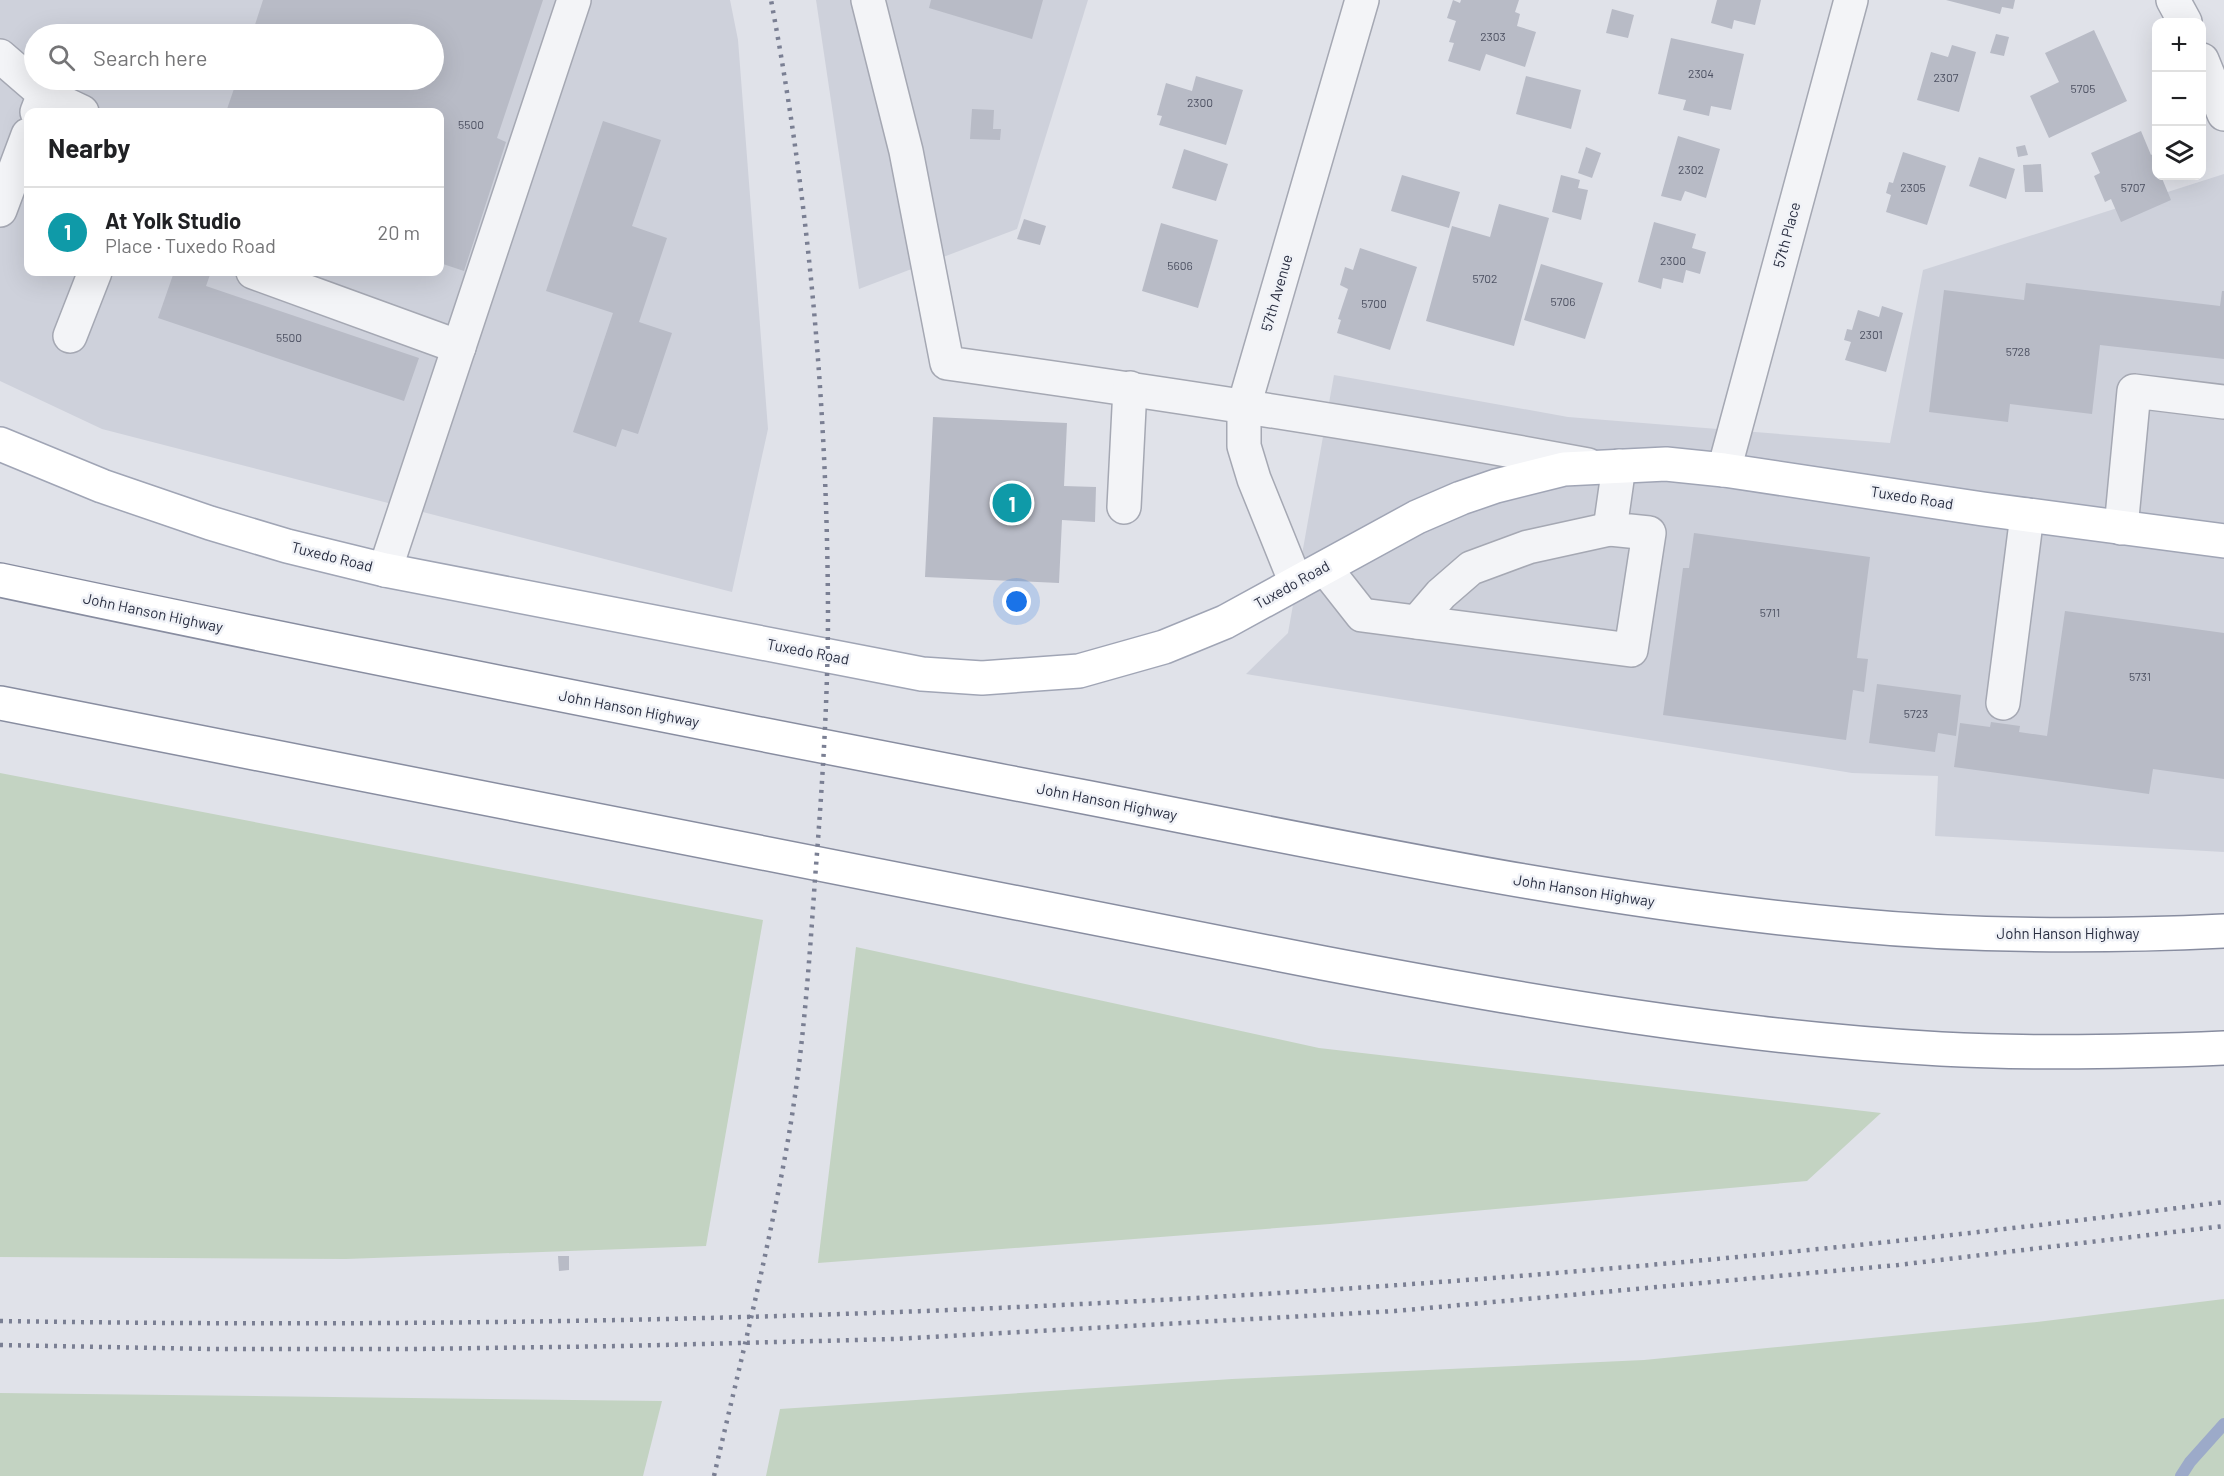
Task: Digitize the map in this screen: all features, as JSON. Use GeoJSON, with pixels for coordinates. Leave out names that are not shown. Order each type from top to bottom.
{"type":"FeatureCollection","features":[{"type":"Feature","properties":{"kind":"main road","name":"Tuxedo Road"},"geometry":{"type":"LineString","coordinates":[[0,444],[102,486],[210,523],[286,546],[385,570],[922,674],[982,678],[1079,670],[1164,647],[1225,622],[1416,517],[1461,498],[1535,475],[1564,469],[1666,464],[1724,470],[2027,515],[2224,541]]}},
{"type":"Feature","properties":{"kind":"main road","name":"John Hanson Highway"},"geometry":{"type":"LineString","coordinates":[[0,580],[553,694],[1453,869],[1654,903],[1853,926],[1958,933],[2060,935],[2224,931]]}},
{"type":"Feature","properties":{"kind":"main road"},"geometry":{"type":"LineString","coordinates":[[0,703],[1334,965],[1529,1000],[1737,1030],[1941,1049],[2045,1053],[2224,1048]]}},
{"type":"Feature","properties":{"kind":"street"},"geometry":{"type":"LineString","coordinates":[[385,570],[574,0]]}},
{"type":"Feature","properties":{"kind":"street","name":"Tuxedo Road"},"geometry":{"type":"LineString","coordinates":[[868,0],[906,151],[947,363],[1130,388],[1609,466]]}},
{"type":"Feature","properties":{"kind":"street","name":"57th Avenue"},"geometry":{"type":"LineString","coordinates":[[1296,583],[1254,479],[1244,446],[1244,406],[1362,0]]}},
{"type":"Feature","properties":{"kind":"street","name":"57th Place"},"geometry":{"type":"LineString","coordinates":[[1724,470],[1851,0]]}},
{"type":"Feature","properties":{"kind":"street"},"geometry":{"type":"LineString","coordinates":[[2173,0],[2183,18]]}},
{"type":"Feature","properties":{"kind":"street"},"geometry":{"type":"LineString","coordinates":[[0,56],[24,84]]}},
{"type":"Feature","properties":{"kind":"street"},"geometry":{"type":"LineString","coordinates":[[2206,70],[2224,114]]}},
{"type":"Feature","properties":{"kind":"street"},"geometry":{"type":"LineString","coordinates":[[30,90],[41,103],[64,108]]}},
{"type":"Feature","properties":{"kind":"street"},"geometry":{"type":"LineString","coordinates":[[0,210],[24,146]]}},
{"type":"Feature","properties":{"kind":"street"},"geometry":{"type":"LineString","coordinates":[[70,336],[93,276]]}},
{"type":"Feature","properties":{"kind":"street"},"geometry":{"type":"LineString","coordinates":[[264,276],[459,347]]}},
{"type":"Feature","properties":{"kind":"street"},"geometry":{"type":"LineString","coordinates":[[1124,507],[1130,388]]}},
{"type":"Feature","properties":{"kind":"street"},"geometry":{"type":"LineString","coordinates":[[2121,528],[2134,391],[2224,402]]}},
{"type":"Feature","properties":{"kind":"street"},"geometry":{"type":"LineString","coordinates":[[1609,466],[1610,529]]}},
{"type":"Feature","properties":{"kind":"street"},"geometry":{"type":"LineString","coordinates":[[2003,703],[2027,515]]}},
{"type":"Feature","properties":{"kind":"street"},"geometry":{"type":"LineString","coordinates":[[1324,568],[1362,615],[1631,650],[1649,533],[1610,529],[1528,547],[1471,568],[1441,594],[1416,622]]}},
{"type":"Feature","properties":{"kind":"shaded area"},"geometry":{"type":"Polygon","coordinates":[[[0,0],[730,0],[738,40],[768,429],[732,592],[102,429],[0,381],[0,0]]]}},
{"type":"Feature","properties":{"kind":"shaded area"},"geometry":{"type":"Polygon","coordinates":[[[816,0],[1088,0],[1017,229],[859,289],[816,0]]]}},
{"type":"Feature","properties":{"kind":"shaded area"},"geometry":{"type":"Polygon","coordinates":[[[2224,174],[2224,852],[1935,836],[1938,776],[1852,773],[1246,674],[1288,633],[1334,375],[1568,417],[1890,443],[1923,270],[2224,174]]]}},
{"type":"Feature","properties":{"kind":"green space"},"geometry":{"type":"Polygon","coordinates":[[[0,773],[763,920],[706,1246],[346,1259],[0,1257],[0,773]]]}},
{"type":"Feature","properties":{"kind":"green space"},"geometry":{"type":"Polygon","coordinates":[[[856,947],[1319,1048],[1881,1113],[1807,1181],[1330,1224],[818,1263],[856,947]]]}},
{"type":"Feature","properties":{"kind":"green space"},"geometry":{"type":"Polygon","coordinates":[[[2224,1299],[2224,1476],[766,1476],[780,1409],[1232,1379],[1644,1360],[2037,1322],[2224,1299]]]}},
{"type":"Feature","properties":{"kind":"green space"},"geometry":{"type":"Polygon","coordinates":[[[0,1393],[662,1401],[643,1476],[0,1476],[0,1393]]]}},
{"type":"Feature","properties":{"kind":"building"},"geometry":{"type":"Polygon","coordinates":[[[263,0],[543,0],[497,138],[506,142],[464,271],[444,264],[444,108],[227,108],[234,90],[444,90],[444,24],[255,24],[263,0]]]}},
{"type":"Feature","properties":{"kind":"building"},"geometry":{"type":"Polygon","coordinates":[[[931,0],[1043,0],[1032,39],[929,8],[931,0]]]}},
{"type":"Feature","properties":{"kind":"building"},"geometry":{"type":"Polygon","coordinates":[[[1453,0],[1460,3],[1461,0],[1519,0],[1515,12],[1520,14],[1517,26],[1536,32],[1525,67],[1486,54],[1480,71],[1448,61],[1454,43],[1449,42],[1456,21],[1447,18],[1453,0]]]}},
{"type":"Feature","properties":{"kind":"building"},"geometry":{"type":"Polygon","coordinates":[[[1717,0],[1761,0],[1755,25],[1734,20],[1732,29],[1711,23],[1717,0]]]}},
{"type":"Feature","properties":{"kind":"building"},"geometry":{"type":"Polygon","coordinates":[[[1946,0],[2015,0],[2013,9],[2002,7],[2000,14],[1946,0]]]}},
{"type":"Feature","properties":{"kind":"building"},"geometry":{"type":"Polygon","coordinates":[[[1612,9],[1634,15],[1628,38],[1606,33],[1612,9]]]}},
{"type":"Feature","properties":{"kind":"building"},"geometry":{"type":"Polygon","coordinates":[[[2094,30],[2127,101],[2049,138],[2030,96],[2059,82],[2045,53],[2094,30]]]}},
{"type":"Feature","properties":{"kind":"building"},"geometry":{"type":"Polygon","coordinates":[[[1996,34],[2009,37],[2004,56],[1990,53],[1996,34]]]}},
{"type":"Feature","properties":{"kind":"building"},"geometry":{"type":"Polygon","coordinates":[[[1671,38],[1744,54],[1731,110],[1711,106],[1709,116],[1683,110],[1686,100],[1658,94],[1671,38]]]}},
{"type":"Feature","properties":{"kind":"building"},"geometry":{"type":"Polygon","coordinates":[[[1952,45],[1976,52],[1959,112],[1917,100],[1931,52],[1948,57],[1952,45]]]}},
{"type":"Feature","properties":{"kind":"building"},"geometry":{"type":"Polygon","coordinates":[[[1196,76],[1243,90],[1226,145],[1159,125],[1162,116],[1157,115],[1166,83],[1192,91],[1196,76]]]}},
{"type":"Feature","properties":{"kind":"building"},"geometry":{"type":"Polygon","coordinates":[[[1526,76],[1581,90],[1571,129],[1516,114],[1526,76]]]}},
{"type":"Feature","properties":{"kind":"building"},"geometry":{"type":"Polygon","coordinates":[[[972,109],[994,110],[993,129],[1001,129],[1000,140],[970,139],[972,109]]]}},
{"type":"Feature","properties":{"kind":"building"},"geometry":{"type":"Polygon","coordinates":[[[603,121],[661,140],[632,226],[667,238],[639,322],[672,333],[638,434],[622,429],[616,447],[573,432],[613,313],[546,291],[603,121]]]}},
{"type":"Feature","properties":{"kind":"building"},"geometry":{"type":"Polygon","coordinates":[[[2141,131],[2152,154],[2152,180],[2163,180],[2171,200],[2121,222],[2111,199],[2105,202],[2094,176],[2100,173],[2091,153],[2141,131]]]}},
{"type":"Feature","properties":{"kind":"building"},"geometry":{"type":"Polygon","coordinates":[[[1678,136],[1720,149],[1706,198],[1685,191],[1681,201],[1661,196],[1678,136]]]}},
{"type":"Feature","properties":{"kind":"building"},"geometry":{"type":"Polygon","coordinates":[[[2025,145],[2028,155],[2018,157],[2016,147],[2025,145]]]}},
{"type":"Feature","properties":{"kind":"building"},"geometry":{"type":"Polygon","coordinates":[[[1586,147],[1601,153],[1592,178],[1578,173],[1586,147]]]}},
{"type":"Feature","properties":{"kind":"building"},"geometry":{"type":"Polygon","coordinates":[[[1184,149],[1228,164],[1216,201],[1172,188],[1184,149]]]}},
{"type":"Feature","properties":{"kind":"building"},"geometry":{"type":"Polygon","coordinates":[[[1903,152],[1946,166],[1927,225],[1886,212],[1891,195],[1886,193],[1889,182],[1893,183],[1903,152]]]}},
{"type":"Feature","properties":{"kind":"building"},"geometry":{"type":"Polygon","coordinates":[[[1979,157],[2015,169],[2006,199],[1969,186],[1979,157]]]}},
{"type":"Feature","properties":{"kind":"building"},"geometry":{"type":"Polygon","coordinates":[[[2041,164],[2043,192],[2025,192],[2023,165],[2041,164]]]}},
{"type":"Feature","properties":{"kind":"building"},"geometry":{"type":"Polygon","coordinates":[[[1402,175],[1460,192],[1449,228],[1391,211],[1402,175]]]}},
{"type":"Feature","properties":{"kind":"building"},"geometry":{"type":"Polygon","coordinates":[[[1561,175],[1580,180],[1578,188],[1588,190],[1581,220],[1552,212],[1561,175]]]}},
{"type":"Feature","properties":{"kind":"building"},"geometry":{"type":"Polygon","coordinates":[[[1499,204],[1549,218],[1514,346],[1426,321],[1452,226],[1490,237],[1499,204]]]}},
{"type":"Feature","properties":{"kind":"building"},"geometry":{"type":"Polygon","coordinates":[[[1024,219],[1046,226],[1040,245],[1017,239],[1024,219]]]}},
{"type":"Feature","properties":{"kind":"building"},"geometry":{"type":"Polygon","coordinates":[[[1654,222],[1696,234],[1692,248],[1706,252],[1700,274],[1686,270],[1683,283],[1663,278],[1661,289],[1638,282],[1654,222]]]}},
{"type":"Feature","properties":{"kind":"building"},"geometry":{"type":"Polygon","coordinates":[[[1161,223],[1218,240],[1198,308],[1142,291],[1161,223]]]}},
{"type":"Feature","properties":{"kind":"building"},"geometry":{"type":"Polygon","coordinates":[[[1360,248],[1417,267],[1390,350],[1337,333],[1341,320],[1338,319],[1348,289],[1340,285],[1345,267],[1353,270],[1360,248]]]}},
{"type":"Feature","properties":{"kind":"building"},"geometry":{"type":"Polygon","coordinates":[[[1541,264],[1603,283],[1585,339],[1524,320],[1541,264]]]}},
{"type":"Feature","properties":{"kind":"building"},"geometry":{"type":"Polygon","coordinates":[[[173,276],[210,276],[206,286],[419,358],[404,401],[158,318],[173,276]]]}},
{"type":"Feature","properties":{"kind":"building"},"geometry":{"type":"Polygon","coordinates":[[[2026,283],[2220,306],[2222,291],[2224,291],[2224,359],[2100,345],[2092,414],[2010,404],[2008,422],[1929,412],[1944,290],[2024,300],[2026,283]]]}},
{"type":"Feature","properties":{"kind":"building"},"geometry":{"type":"Polygon","coordinates":[[[1882,306],[1903,313],[1886,372],[1845,360],[1851,342],[1844,340],[1847,329],[1852,330],[1858,310],[1879,317],[1882,306]]]}},
{"type":"Feature","properties":{"kind":"building"},"geometry":{"type":"Polygon","coordinates":[[[933,417],[1067,423],[1064,486],[1096,487],[1095,522],[1062,520],[1059,583],[925,577],[933,417]]]}},
{"type":"Feature","properties":{"kind":"building"},"geometry":{"type":"Polygon","coordinates":[[[1694,533],[1870,557],[1857,658],[1868,659],[1864,692],[1853,690],[1846,740],[1663,715],[1683,568],[1689,568],[1694,533]]]}},
{"type":"Feature","properties":{"kind":"building"},"geometry":{"type":"Polygon","coordinates":[[[2065,611],[2224,633],[2224,779],[2153,769],[2149,794],[1954,767],[1960,723],[1990,727],[1991,722],[2020,726],[2019,732],[2047,736],[2065,611]]]}},
{"type":"Feature","properties":{"kind":"building"},"geometry":{"type":"Polygon","coordinates":[[[1877,684],[1961,695],[1956,736],[1938,733],[1935,752],[1869,743],[1877,684]]]}},
{"type":"Feature","properties":{"kind":"building"},"geometry":{"type":"Polygon","coordinates":[[[558,1256],[569,1256],[569,1270],[559,1271],[558,1256]]]}},
{"type":"Feature","properties":{"kind":"waterway"},"geometry":{"type":"LineString","coordinates":[[2181,1476],[2190,1462],[2224,1424]]}},
{"type":"Feature","properties":{"kind":"railway"},"geometry":{"type":"LineString","coordinates":[[714,1476],[763,1266],[793,1108],[808,977],[826,711],[827,533],[820,380],[796,151],[771,0]]}},
{"type":"Feature","properties":{"kind":"railway"},"geometry":{"type":"LineString","coordinates":[[0,1321],[279,1323],[557,1321],[836,1314],[1114,1302],[1392,1285],[1670,1263],[1947,1235],[2224,1202]]}},
{"type":"Feature","properties":{"kind":"railway"},"geometry":{"type":"LineString","coordinates":[[0,1345],[209,1349],[416,1349],[895,1339],[1395,1311],[1898,1265],[2224,1226]]}},
{"type":"Feature","properties":{"kind":"place","name":"At Yolk Studio"},"geometry":{"type":"Point","coordinates":[1012,503]}}]}
